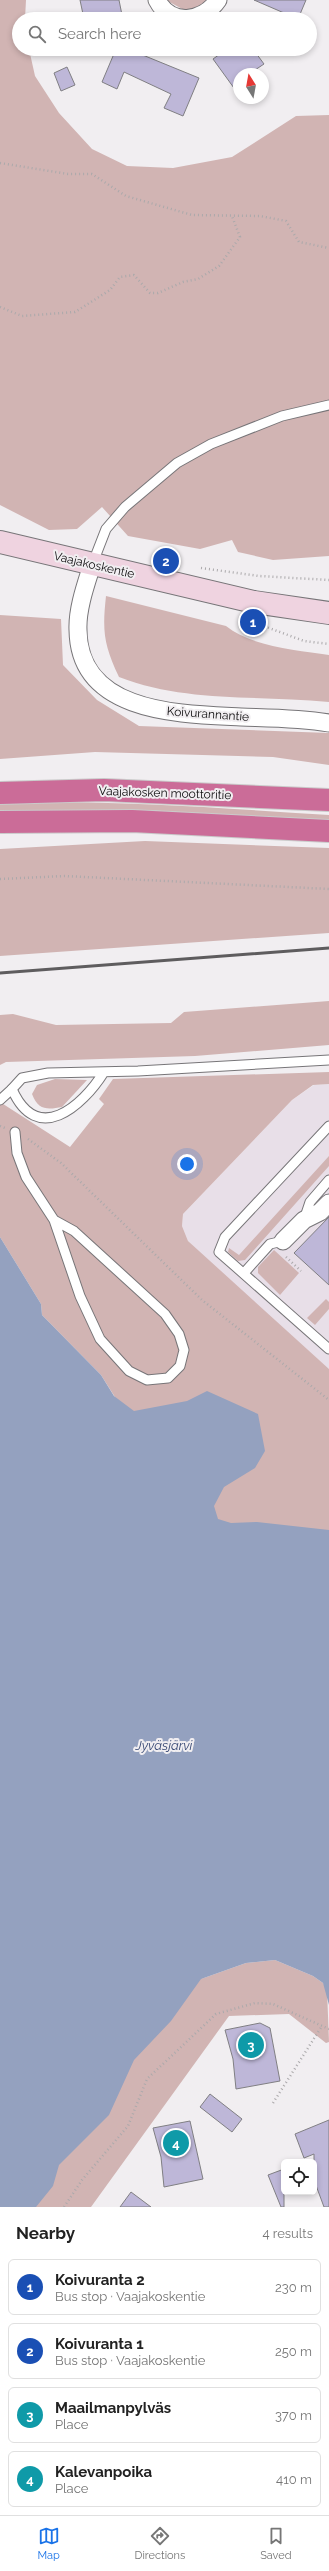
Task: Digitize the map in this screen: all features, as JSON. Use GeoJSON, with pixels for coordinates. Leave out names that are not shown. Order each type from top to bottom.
{"type":"FeatureCollection","features":[{"type":"Feature","properties":{"kind":"highway","name":"Vaajakosken moottoritie"},"geometry":{"type":"LineString","coordinates":[[0,793],[104,790],[329,800]]}},
{"type":"Feature","properties":{"kind":"highway"},"geometry":{"type":"LineString","coordinates":[[0,822],[132,821],[329,831]]}},
{"type":"Feature","properties":{"kind":"main road","name":"Vaajakoskentie"},"geometry":{"type":"LineString","coordinates":[[0,542],[92,565],[254,602],[329,613]]}},
{"type":"Feature","properties":{"kind":"street"},"geometry":{"type":"LineString","coordinates":[[156,0],[166,12]]}},
{"type":"Feature","properties":{"kind":"street"},"geometry":{"type":"LineString","coordinates":[[208,12],[211,10],[218,0]]}},
{"type":"Feature","properties":{"kind":"street","name":"Koivurannantie"},"geometry":{"type":"LineString","coordinates":[[92,565],[77,629],[80,647],[91,672],[103,685],[117,695],[133,704],[180,715],[286,718],[329,723]]}},
{"type":"Feature","properties":{"kind":"street"},"geometry":{"type":"LineString","coordinates":[[282,1242],[304,1220],[320,1212],[329,1203]]}},
{"type":"Feature","properties":{"kind":"lane"},"geometry":{"type":"LineString","coordinates":[[92,565],[106,528],[125,507],[177,463],[212,444],[282,416],[329,405]]}},
{"type":"Feature","properties":{"kind":"lane"},"geometry":{"type":"LineString","coordinates":[[0,1100],[22,1078],[48,1073],[104,1072],[329,1060]]}},
{"type":"Feature","properties":{"kind":"lane"},"geometry":{"type":"LineString","coordinates":[[12,1089],[17,1100],[33,1114],[46,1118],[60,1117],[75,1107],[94,1088],[104,1072]]}},
{"type":"Feature","properties":{"kind":"lane"},"geometry":{"type":"LineString","coordinates":[[329,1126],[225,1237],[220,1252],[329,1349]]}},
{"type":"Feature","properties":{"kind":"lane"},"geometry":{"type":"LineString","coordinates":[[15,1132],[17,1153],[26,1177],[54,1220],[80,1296],[100,1339],[129,1371],[147,1380],[168,1378],[180,1366],[184,1350],[179,1334],[165,1314],[74,1231],[54,1220]]}},
{"type":"Feature","properties":{"kind":"lane"},"geometry":{"type":"LineString","coordinates":[[304,1220],[310,1202],[329,1180]]}},
{"type":"Feature","properties":{"kind":"lane"},"geometry":{"type":"LineString","coordinates":[[244,1273],[270,1244],[282,1242]]}},
{"type":"Feature","properties":{"kind":"path"},"geometry":{"type":"LineString","coordinates":[[0,163],[68,174],[92,174],[126,196],[192,215],[260,216],[286,221],[299,242],[329,248]]}},
{"type":"Feature","properties":{"kind":"path"},"geometry":{"type":"LineString","coordinates":[[0,307],[22,316],[75,312],[110,290],[120,277],[134,275],[150,293],[158,293],[183,282],[198,279],[219,266],[240,237],[232,216]]}},
{"type":"Feature","properties":{"kind":"path"},"geometry":{"type":"LineString","coordinates":[[222,573],[329,580]]}},
{"type":"Feature","properties":{"kind":"path"},"geometry":{"type":"LineString","coordinates":[[253,622],[304,641],[329,644]]}},
{"type":"Feature","properties":{"kind":"path"},"geometry":{"type":"LineString","coordinates":[[0,879],[65,876],[329,889]]}},
{"type":"Feature","properties":{"kind":"path"},"geometry":{"type":"LineString","coordinates":[[0,1126],[37,1144],[61,1163],[202,1300],[329,1400]]}},
{"type":"Feature","properties":{"kind":"path"},"geometry":{"type":"LineString","coordinates":[[64,2207],[82,2180],[128,2126],[147,2079],[216,2014],[255,2003],[273,2004],[329,2029]]}},
{"type":"Feature","properties":{"kind":"path"},"geometry":{"type":"LineString","coordinates":[[273,2103],[322,2026]]}},
{"type":"Feature","properties":{"kind":"shaded area"},"geometry":{"type":"Polygon","coordinates":[[[0,0],[26,0],[25,12],[12,12],[12,56],[31,56],[35,76],[59,113],[92,149],[127,166],[173,168],[232,157],[296,116],[329,115],[329,556],[273,560],[238,552],[232,540],[200,549],[128,536],[102,507],[77,529],[49,530],[0,505],[0,0]]]}},
{"type":"Feature","properties":{"kind":"shaded area"},"geometry":{"type":"Polygon","coordinates":[[[166,0],[210,0],[197,10],[184,10],[166,0]]]}},
{"type":"Feature","properties":{"kind":"shaded area"},"geometry":{"type":"Polygon","coordinates":[[[106,596],[226,626],[249,639],[262,643],[329,655],[329,702],[222,697],[170,691],[119,677],[110,656],[105,638],[104,619],[106,596]]]}},
{"type":"Feature","properties":{"kind":"shaded area"},"geometry":{"type":"Polygon","coordinates":[[[0,615],[61,619],[63,665],[97,700],[139,726],[329,733],[329,765],[273,757],[95,752],[0,759],[0,615]]]}},
{"type":"Feature","properties":{"kind":"shaded area"},"geometry":{"type":"Polygon","coordinates":[[[82,802],[223,808],[329,815],[329,821],[145,810],[0,811],[0,804],[82,802]]]}},
{"type":"Feature","properties":{"kind":"shaded area"},"geometry":{"type":"Polygon","coordinates":[[[145,841],[329,848],[329,933],[0,956],[0,849],[145,841]]]}},
{"type":"Feature","properties":{"kind":"shaded area"},"geometry":{"type":"Polygon","coordinates":[[[329,1001],[329,1045],[195,1056],[6,1062],[0,1065],[0,1015],[13,1014],[56,1025],[171,1023],[184,1012],[329,1001]]]}},
{"type":"Feature","properties":{"kind":"shaded area"},"geometry":{"type":"Polygon","coordinates":[[[329,1072],[329,1084],[313,1085],[292,1100],[183,1214],[182,1226],[188,1241],[329,1369],[329,1562],[249,1571],[170,1484],[101,1375],[42,1315],[41,1304],[0,1237],[0,1102],[70,1147],[104,1104],[99,1099],[113,1079],[329,1072]]]}},
{"type":"Feature","properties":{"kind":"shaded area"},"geometry":{"type":"Polygon","coordinates":[[[55,1079],[87,1080],[62,1107],[44,1108],[37,1103],[32,1094],[37,1085],[55,1079]]]}},
{"type":"Feature","properties":{"kind":"shaded area"},"geometry":{"type":"Polygon","coordinates":[[[329,1084],[329,1369],[218,1271],[188,1241],[182,1226],[183,1214],[292,1100],[314,1085],[329,1084]]]}},
{"type":"Feature","properties":{"kind":"shaded area"},"geometry":{"type":"Polygon","coordinates":[[[329,1156],[329,1166],[245,1260],[238,1261],[228,1252],[229,1248],[239,1255],[329,1156]]]}},
{"type":"Feature","properties":{"kind":"shaded area"},"geometry":{"type":"Polygon","coordinates":[[[274,1250],[299,1273],[280,1295],[258,1273],[258,1267],[274,1250]]]}},
{"type":"Feature","properties":{"kind":"shaded area"},"geometry":{"type":"Polygon","coordinates":[[[326,1299],[329,1302],[329,1309],[315,1325],[307,1318],[326,1299]]]}},
{"type":"Feature","properties":{"kind":"shaded area"},"geometry":{"type":"Polygon","coordinates":[[[295,1930],[201,1979],[246,1963],[275,1960],[313,1976],[323,1983],[327,1990],[329,2042],[326,2043],[289,2014],[229,2016],[91,2207],[0,2207],[0,1948],[295,1930]]]}},
{"type":"Feature","properties":{"kind":"water","name":"Jyväsjärvi"},"geometry":{"type":"Polygon","coordinates":[[[0,1237],[41,1304],[42,1315],[101,1375],[114,1396],[134,1411],[187,1401],[207,1391],[258,1414],[265,1451],[255,1468],[224,1487],[214,1506],[218,1519],[231,1523],[257,1522],[329,1530],[329,2005],[323,1983],[313,1976],[275,1960],[246,1963],[201,1979],[171,2021],[134,2060],[109,2115],[59,2165],[53,2186],[36,2207],[0,2207],[0,1237]]]}},
{"type":"Feature","properties":{"kind":"building"},"geometry":{"type":"Polygon","coordinates":[[[80,0],[119,0],[121,12],[83,12],[80,0]]]}},
{"type":"Feature","properties":{"kind":"building"},"geometry":{"type":"Polygon","coordinates":[[[254,0],[306,0],[301,12],[282,12],[254,0]]]}},
{"type":"Feature","properties":{"kind":"building"},"geometry":{"type":"Polygon","coordinates":[[[113,56],[145,56],[199,78],[183,116],[164,108],[171,94],[124,72],[117,89],[102,82],[113,56]]]}},
{"type":"Feature","properties":{"kind":"building"},"geometry":{"type":"Polygon","coordinates":[[[217,56],[258,56],[264,64],[258,68],[233,68],[233,87],[213,59],[217,56]]]}},
{"type":"Feature","properties":{"kind":"building"},"geometry":{"type":"Polygon","coordinates":[[[67,67],[75,85],[61,91],[54,73],[67,67]]]}},
{"type":"Feature","properties":{"kind":"building"},"geometry":{"type":"Polygon","coordinates":[[[329,1217],[329,1285],[294,1253],[329,1217]]]}},
{"type":"Feature","properties":{"kind":"building"},"geometry":{"type":"Polygon","coordinates":[[[260,2023],[270,2028],[280,2081],[236,2089],[233,2059],[225,2030],[260,2023]]]}},
{"type":"Feature","properties":{"kind":"building"},"geometry":{"type":"Polygon","coordinates":[[[210,2094],[242,2119],[232,2132],[200,2107],[210,2094]]]}},
{"type":"Feature","properties":{"kind":"building"},"geometry":{"type":"Polygon","coordinates":[[[329,2120],[329,2207],[324,2207],[317,2188],[317,2159],[314,2159],[314,2154],[304,2158],[295,2134],[329,2120]]]}},
{"type":"Feature","properties":{"kind":"building"},"geometry":{"type":"Polygon","coordinates":[[[190,2121],[203,2179],[164,2187],[161,2157],[153,2128],[190,2121]]]}},
{"type":"Feature","properties":{"kind":"building"},"geometry":{"type":"Polygon","coordinates":[[[281,2170],[281,2195],[284,2195],[284,2207],[281,2207],[268,2175],[281,2170]]]}},
{"type":"Feature","properties":{"kind":"building"},"geometry":{"type":"Polygon","coordinates":[[[131,2192],[151,2207],[120,2207],[131,2192]]]}},
{"type":"Feature","properties":{"kind":"railway"},"geometry":{"type":"LineString","coordinates":[[0,973],[329,948]]}},
{"type":"Feature","properties":{"kind":"place","name":"Koivuranta 1"},"geometry":{"type":"Point","coordinates":[166,561]}},
{"type":"Feature","properties":{"kind":"place","name":"Koivuranta 2"},"geometry":{"type":"Point","coordinates":[253,622]}},
{"type":"Feature","properties":{"kind":"place","name":"Maailmanpylväs"},"geometry":{"type":"Point","coordinates":[251,2045]}},
{"type":"Feature","properties":{"kind":"place","name":"Kalevanpoika"},"geometry":{"type":"Point","coordinates":[176,2143]}}]}
